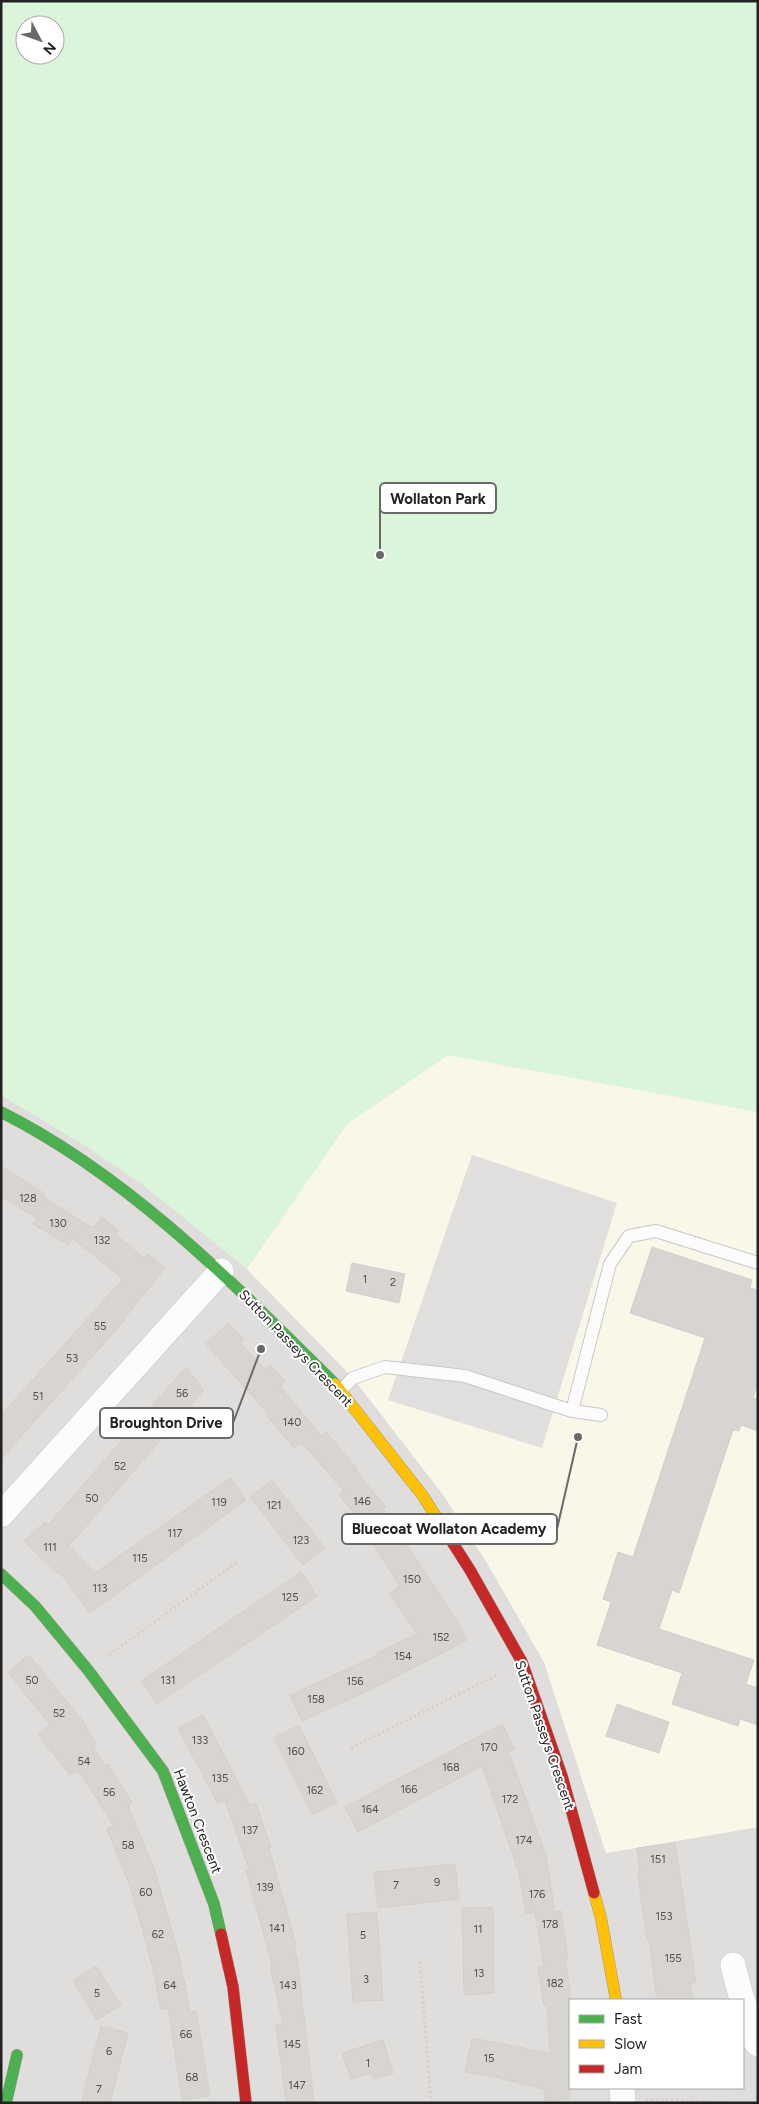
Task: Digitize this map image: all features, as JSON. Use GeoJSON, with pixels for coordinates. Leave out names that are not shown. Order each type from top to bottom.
{"type":"FeatureCollection","features":[{"type":"Feature","properties":{"kind":"street","name":"Sutton Passeys Crescent"},"geometry":{"type":"LineString","coordinates":[[1,1112],[25,1124],[98,1170],[221,1271],[341,1390],[423,1496],[470,1570],[522,1662],[562,1776],[600,1918],[616,1999]]}},
{"type":"Feature","properties":{"kind":"street"},"geometry":{"type":"LineString","coordinates":[[1,1515],[221,1271]]}},
{"type":"Feature","properties":{"kind":"street","name":"Hawton Crescent"},"geometry":{"type":"LineString","coordinates":[[1,1574],[35,1606],[88,1670],[163,1771],[214,1904],[233,1987],[246,2103]]}},
{"type":"Feature","properties":{"kind":"street"},"geometry":{"type":"LineString","coordinates":[[733,1965],[742,1999]]}},
{"type":"Feature","properties":{"kind":"street"},"geometry":{"type":"LineString","coordinates":[[744,2005],[753,2038],[758,2044]]}},
{"type":"Feature","properties":{"kind":"street"},"geometry":{"type":"LineString","coordinates":[[6,2103],[17,2055]]}},
{"type":"Feature","properties":{"kind":"lane"},"geometry":{"type":"LineString","coordinates":[[572,1411],[610,1264],[629,1236],[656,1231],[758,1263]]}},
{"type":"Feature","properties":{"kind":"lane"},"geometry":{"type":"LineString","coordinates":[[341,1390],[354,1378],[386,1367],[464,1376],[572,1411],[601,1415]]}},
{"type":"Feature","properties":{"kind":"path"},"geometry":{"type":"LineString","coordinates":[[88,1670],[237,1562]]}},
{"type":"Feature","properties":{"kind":"path"},"geometry":{"type":"LineString","coordinates":[[351,1748],[522,1662]]}},
{"type":"Feature","properties":{"kind":"path"},"geometry":{"type":"LineString","coordinates":[[420,1962],[431,2103]]}},
{"type":"Feature","properties":{"kind":"path"},"geometry":{"type":"LineString","coordinates":[[622,2096],[732,2103]]}},
{"type":"Feature","properties":{"kind":"shaded area"},"geometry":{"type":"Polygon","coordinates":[[[448,1055],[758,1112],[758,1827],[606,1853],[544,1662],[486,1561],[444,1496],[353,1378],[247,1269],[347,1124],[448,1055]]]}},
{"type":"Feature","properties":{"kind":"shaded area"},"geometry":{"type":"Polygon","coordinates":[[[1,1095],[86,1146],[142,1184],[188,1220],[247,1269],[353,1378],[444,1496],[486,1561],[544,1662],[606,1853],[758,1827],[758,2103],[1,2103],[1,1095]]]}},
{"type":"Feature","properties":{"kind":"shaded area"},"geometry":{"type":"Polygon","coordinates":[[[472,1155],[617,1203],[542,1448],[388,1400],[472,1155]]]}},
{"type":"Feature","properties":{"kind":"green space"},"geometry":{"type":"Polygon","coordinates":[[[1,1],[758,1],[758,1112],[448,1055],[347,1124],[247,1269],[142,1184],[86,1146],[1,1095],[1,1]]]}},
{"type":"Feature","properties":{"kind":"building"},"geometry":{"type":"Polygon","coordinates":[[[1,1166],[45,1194],[43,1197],[93,1228],[102,1217],[119,1231],[116,1235],[144,1258],[148,1254],[165,1268],[125,1320],[1,1459],[1,1415],[123,1279],[72,1238],[68,1245],[33,1224],[37,1218],[1,1196],[1,1166]]]}},
{"type":"Feature","properties":{"kind":"building"},"geometry":{"type":"Polygon","coordinates":[[[652,1247],[752,1280],[750,1288],[758,1290],[758,1383],[753,1398],[758,1400],[758,1431],[741,1425],[739,1431],[733,1430],[679,1593],[672,1590],[659,1629],[754,1660],[746,1684],[758,1688],[758,1725],[740,1719],[738,1726],[672,1704],[682,1673],[597,1645],[611,1602],[603,1599],[618,1552],[633,1557],[705,1338],[630,1313],[652,1247]]]}},
{"type":"Feature","properties":{"kind":"building"},"geometry":{"type":"Polygon","coordinates":[[[352,1263],[405,1274],[399,1303],[346,1291],[352,1263]]]}},
{"type":"Feature","properties":{"kind":"building"},"geometry":{"type":"Polygon","coordinates":[[[228,1323],[244,1339],[240,1343],[265,1369],[270,1365],[285,1381],[280,1387],[322,1436],[326,1432],[386,1507],[383,1509],[458,1622],[467,1640],[380,1685],[302,1721],[290,1695],[378,1655],[377,1653],[417,1634],[389,1593],[400,1586],[367,1535],[371,1533],[339,1495],[344,1491],[301,1442],[294,1448],[267,1416],[269,1415],[206,1344],[228,1323]]]}},
{"type":"Feature","properties":{"kind":"building"},"geometry":{"type":"Polygon","coordinates":[[[186,1367],[204,1390],[69,1546],[95,1573],[230,1478],[246,1500],[90,1613],[59,1571],[57,1573],[24,1541],[45,1522],[48,1525],[186,1367]]]}},
{"type":"Feature","properties":{"kind":"building"},"geometry":{"type":"Polygon","coordinates":[[[272,1480],[325,1548],[303,1565],[250,1497],[272,1480]]]}},
{"type":"Feature","properties":{"kind":"building"},"geometry":{"type":"Polygon","coordinates":[[[301,1572],[317,1596],[157,1704],[141,1681],[301,1572]]]}},
{"type":"Feature","properties":{"kind":"building"},"geometry":{"type":"Polygon","coordinates":[[[29,1655],[83,1721],[96,1744],[93,1746],[105,1766],[108,1764],[132,1803],[128,1806],[154,1868],[180,1959],[190,2012],[196,2011],[210,2096],[182,2100],[168,2008],[161,2010],[152,1965],[131,1889],[107,1829],[114,1826],[78,1770],[70,1775],[38,1735],[50,1725],[8,1672],[29,1655]]]}},
{"type":"Feature","properties":{"kind":"building"},"geometry":{"type":"Polygon","coordinates":[[[617,1704],[669,1722],[659,1753],[606,1736],[617,1704]]]}},
{"type":"Feature","properties":{"kind":"building"},"geometry":{"type":"Polygon","coordinates":[[[203,1715],[250,1805],[256,1804],[271,1847],[269,1848],[296,1945],[294,1946],[298,1964],[314,2103],[286,2103],[276,2025],[283,2024],[270,1966],[272,1965],[246,1870],[249,1869],[225,1800],[218,1804],[178,1728],[203,1715]]]}},
{"type":"Feature","properties":{"kind":"building"},"geometry":{"type":"Polygon","coordinates":[[[502,1724],[515,1749],[509,1752],[546,1856],[555,1912],[561,1911],[568,1958],[565,1958],[570,1991],[570,2099],[545,2101],[544,2089],[465,2072],[472,2038],[550,2053],[547,2005],[544,2005],[538,1967],[544,1966],[535,1912],[526,1914],[519,1873],[482,1766],[358,1832],[345,1807],[502,1724]]]}},
{"type":"Feature","properties":{"kind":"building"},"geometry":{"type":"Polygon","coordinates":[[[299,1725],[337,1803],[312,1815],[274,1738],[299,1725]]]}},
{"type":"Feature","properties":{"kind":"building"},"geometry":{"type":"Polygon","coordinates":[[[675,1843],[696,1982],[690,1983],[693,1999],[657,1999],[649,1939],[647,1939],[641,1899],[637,1848],[675,1843]]]}},
{"type":"Feature","properties":{"kind":"building"},"geometry":{"type":"Polygon","coordinates":[[[455,1864],[459,1899],[378,1908],[374,1872],[455,1864]]]}},
{"type":"Feature","properties":{"kind":"building"},"geometry":{"type":"Polygon","coordinates":[[[493,1907],[494,1993],[464,1995],[462,1908],[493,1907]]]}},
{"type":"Feature","properties":{"kind":"building"},"geometry":{"type":"Polygon","coordinates":[[[377,1912],[383,2000],[353,2002],[347,1914],[377,1912]]]}},
{"type":"Feature","properties":{"kind":"building"},"geometry":{"type":"Polygon","coordinates":[[[96,1966],[121,2005],[97,2020],[73,1981],[96,1966]]]}},
{"type":"Feature","properties":{"kind":"building"},"geometry":{"type":"Polygon","coordinates":[[[101,2026],[128,2033],[110,2103],[81,2103],[101,2026]]]}},
{"type":"Feature","properties":{"kind":"building"},"geometry":{"type":"Polygon","coordinates":[[[383,2040],[393,2073],[374,2079],[372,2073],[351,2079],[342,2053],[383,2040]]]}},
{"type":"Feature","properties":{"kind":"traffic: fast"},"geometry":{"type":"LineString","coordinates":[[1,1112],[48,1138],[93,1167],[178,1234],[258,1308],[335,1384]]}},
{"type":"Feature","properties":{"kind":"traffic: fast"},"geometry":{"type":"LineString","coordinates":[[1,1574],[35,1606],[88,1670],[163,1771],[214,1904],[221,1934]]}},
{"type":"Feature","properties":{"kind":"traffic: fast"},"geometry":{"type":"LineString","coordinates":[[6,2103],[17,2055]]}},
{"type":"Feature","properties":{"kind":"traffic: slow"},"geometry":{"type":"LineString","coordinates":[[335,1384],[423,1496],[447,1534]]}},
{"type":"Feature","properties":{"kind":"traffic: slow"},"geometry":{"type":"LineString","coordinates":[[594,1893],[601,1918],[616,1999]]}},
{"type":"Feature","properties":{"kind":"traffic: jam"},"geometry":{"type":"LineString","coordinates":[[447,1534],[470,1570],[522,1662],[562,1776],[594,1893]]}},
{"type":"Feature","properties":{"kind":"traffic: jam"},"geometry":{"type":"LineString","coordinates":[[221,1934],[233,1987],[246,2103]]}},
{"type":"Feature","properties":{"kind":"place","name":"Wollaton Park"},"geometry":{"type":"Point","coordinates":[380,555]}},
{"type":"Feature","properties":{"kind":"place","name":"Broughton Drive"},"geometry":{"type":"Point","coordinates":[261,1349]}},
{"type":"Feature","properties":{"kind":"place","name":"Bluecoat Wollaton Academy"},"geometry":{"type":"Point","coordinates":[578,1437]}}]}
